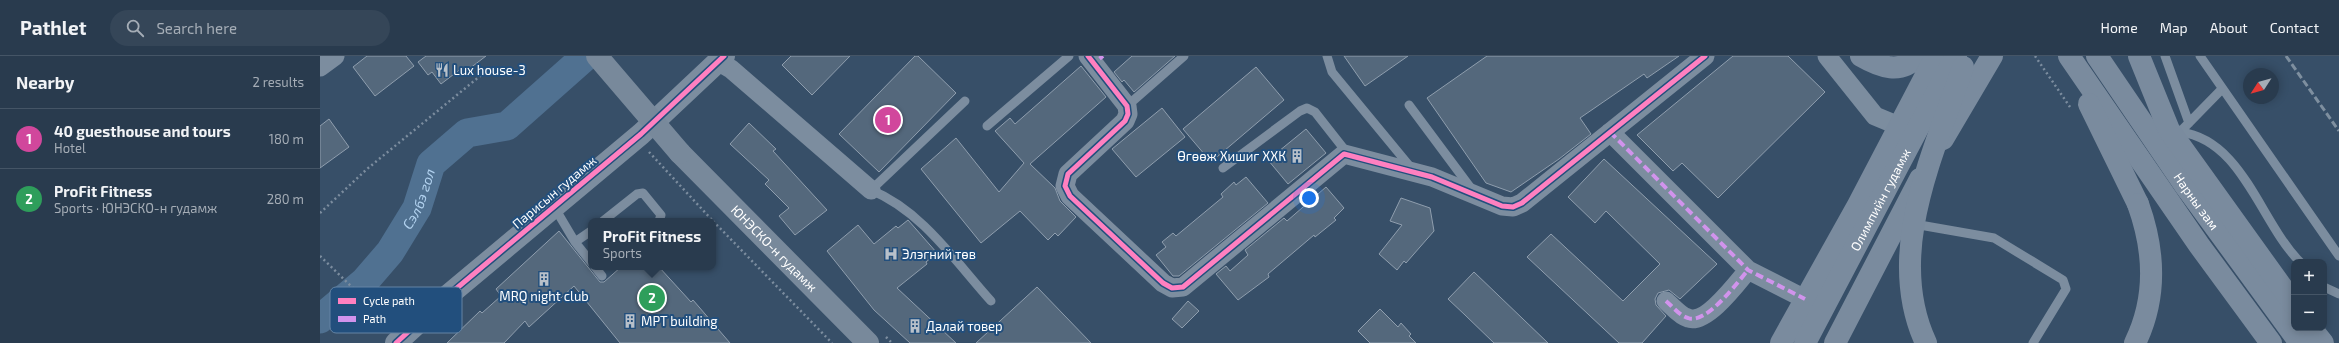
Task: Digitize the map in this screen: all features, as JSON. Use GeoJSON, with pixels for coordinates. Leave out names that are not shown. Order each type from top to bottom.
{"type":"FeatureCollection","features":[{"type":"Feature","properties":{"kind":"main road","name":"ЮНЭСКО-н гудамж"},"geometry":{"type":"LineString","coordinates":[[597,56],[680,153],[868,343]]}},
{"type":"Feature","properties":{"kind":"main road"},"geometry":{"type":"LineString","coordinates":[[1861,56],[1878,66],[1895,68],[1918,56]]}},
{"type":"Feature","properties":{"kind":"main road"},"geometry":{"type":"LineString","coordinates":[[1781,343],[1858,205],[1936,56]]}},
{"type":"Feature","properties":{"kind":"main road","name":"Олимпийн гудамж"},"geometry":{"type":"LineString","coordinates":[[1805,343],[1956,56]]}},
{"type":"Feature","properties":{"kind":"main road"},"geometry":{"type":"LineString","coordinates":[[1926,343],[1919,328],[1912,299],[1910,264],[1913,232],[1920,192],[1966,56]]}},
{"type":"Feature","properties":{"kind":"main road"},"geometry":{"type":"LineString","coordinates":[[1834,343],[1919,180],[1992,56]]}},
{"type":"Feature","properties":{"kind":"main road"},"geometry":{"type":"LineString","coordinates":[[2065,56],[2138,204],[2146,226],[2151,249],[2151,290],[2144,324],[2135,343]]}},
{"type":"Feature","properties":{"kind":"main road","name":"Нарны зам"},"geometry":{"type":"LineString","coordinates":[[2069,56],[2199,245],[2270,343]]}},
{"type":"Feature","properties":{"kind":"main road","name":"Нарны зам"},"geometry":{"type":"LineString","coordinates":[[2097,56],[2160,149],[2300,343]]}},
{"type":"Feature","properties":{"kind":"main road"},"geometry":{"type":"LineString","coordinates":[[2139,56],[2169,130],[2291,300]]}},
{"type":"Feature","properties":{"kind":"main road"},"geometry":{"type":"LineString","coordinates":[[1881,160],[1885,176],[1889,183],[1901,187],[1919,180]]}},
{"type":"Feature","properties":{"kind":"main road"},"geometry":{"type":"LineString","coordinates":[[1858,205],[1872,198],[1880,201],[1897,224]]}},
{"type":"Feature","properties":{"kind":"main road"},"geometry":{"type":"LineString","coordinates":[[2313,331],[2323,343]]}},
{"type":"Feature","properties":{"kind":"street"},"geometry":{"type":"LineString","coordinates":[[320,67],[335,56]]}},
{"type":"Feature","properties":{"kind":"street"},"geometry":{"type":"LineString","coordinates":[[1095,58],[1127,106],[1128,114],[1125,121],[1068,174],[1065,186],[1070,196],[1163,283],[1172,288],[1183,287],[1339,157],[1348,154],[1414,172],[1502,206],[1513,207],[1522,203],[1704,56]]}},
{"type":"Feature","properties":{"kind":"street"},"geometry":{"type":"LineString","coordinates":[[1827,56],[1875,116],[1899,126]]}},
{"type":"Feature","properties":{"kind":"street"},"geometry":{"type":"LineString","coordinates":[[722,59],[731,69],[871,190]]}},
{"type":"Feature","properties":{"kind":"street","name":"Парисын гудамж"},"geometry":{"type":"LineString","coordinates":[[458,287],[641,134],[722,59]]}},
{"type":"Feature","properties":{"kind":"street"},"geometry":{"type":"LineString","coordinates":[[1610,132],[1748,270],[1805,299]]}},
{"type":"Feature","properties":{"kind":"street"},"geometry":{"type":"LineString","coordinates":[[1666,301],[1687,318],[1697,319],[1705,315],[1716,305],[1748,270]]}},
{"type":"Feature","properties":{"kind":"lane"},"geometry":{"type":"LineString","coordinates":[[986,126],[1069,56]]}},
{"type":"Feature","properties":{"kind":"lane"},"geometry":{"type":"LineString","coordinates":[[1127,106],[1184,56]]}},
{"type":"Feature","properties":{"kind":"lane"},"geometry":{"type":"LineString","coordinates":[[1327,56],[1332,72],[1414,172]]}},
{"type":"Feature","properties":{"kind":"lane"},"geometry":{"type":"LineString","coordinates":[[2165,56],[2189,123]]}},
{"type":"Feature","properties":{"kind":"lane"},"geometry":{"type":"LineString","coordinates":[[2200,56],[2339,256]]}},
{"type":"Feature","properties":{"kind":"lane"},"geometry":{"type":"LineString","coordinates":[[2160,149],[2180,132],[2222,89]]}},
{"type":"Feature","properties":{"kind":"lane"},"geometry":{"type":"LineString","coordinates":[[965,101],[871,190],[896,202],[915,215],[991,301]]}},
{"type":"Feature","properties":{"kind":"lane"},"geometry":{"type":"LineString","coordinates":[[1409,105],[1476,195]]}},
{"type":"Feature","properties":{"kind":"lane"},"geometry":{"type":"LineString","coordinates":[[1223,168],[1300,111],[1307,108],[1315,112],[1348,154]]}},
{"type":"Feature","properties":{"kind":"lane"},"geometry":{"type":"LineString","coordinates":[[2180,132],[2195,134],[2230,157],[2267,216],[2298,259]]}},
{"type":"Feature","properties":{"kind":"lane"},"geometry":{"type":"LineString","coordinates":[[608,218],[637,194],[643,193],[661,215],[660,218]]}},
{"type":"Feature","properties":{"kind":"lane"},"geometry":{"type":"LineString","coordinates":[[550,210],[559,215],[588,258]]}},
{"type":"Feature","properties":{"kind":"lane"},"geometry":{"type":"LineString","coordinates":[[1897,224],[1908,223],[1994,238],[2063,280],[2066,289],[2033,343]]}},
{"type":"Feature","properties":{"kind":"lane"},"geometry":{"type":"LineString","coordinates":[[576,242],[588,233]]}},
{"type":"Feature","properties":{"kind":"lane"},"geometry":{"type":"LineString","coordinates":[[597,270],[602,276]]}},
{"type":"Feature","properties":{"kind":"lane"},"geometry":{"type":"LineString","coordinates":[[2327,288],[2339,294]]}},
{"type":"Feature","properties":{"kind":"path"},"geometry":{"type":"LineString","coordinates":[[320,213],[367,169],[491,67]]}},
{"type":"Feature","properties":{"kind":"path"},"geometry":{"type":"LineString","coordinates":[[648,151],[710,218]]}},
{"type":"Feature","properties":{"kind":"path"},"geometry":{"type":"LineString","coordinates":[[716,224],[832,343]]}},
{"type":"Feature","properties":{"kind":"path"},"geometry":{"type":"LineString","coordinates":[[320,256],[349,287]]}},
{"type":"Feature","properties":{"kind":"building"},"geometry":{"type":"Polygon","coordinates":[[[367,56],[406,56],[414,66],[375,96],[353,67],[367,56]]]}},
{"type":"Feature","properties":{"kind":"building","name":"Lux house-3"},"geometry":{"type":"Polygon","coordinates":[[[426,56],[486,56],[465,72],[462,68],[441,84],[432,72],[428,75],[418,62],[426,56]]]}},
{"type":"Feature","properties":{"kind":"building"},"geometry":{"type":"Polygon","coordinates":[[[791,56],[850,56],[812,95],[782,65],[791,56]]]}},
{"type":"Feature","properties":{"kind":"building"},"geometry":{"type":"Polygon","coordinates":[[[915,56],[918,56],[956,93],[879,172],[839,134],[915,56]]]}},
{"type":"Feature","properties":{"kind":"building"},"geometry":{"type":"Polygon","coordinates":[[[1132,56],[1175,56],[1134,92],[1124,80],[1122,82],[1114,72],[1132,56]]]}},
{"type":"Feature","properties":{"kind":"building"},"geometry":{"type":"Polygon","coordinates":[[[1344,56],[1408,56],[1365,86],[1344,56]]]}},
{"type":"Feature","properties":{"kind":"building"},"geometry":{"type":"Polygon","coordinates":[[[1487,56],[1679,56],[1647,78],[1644,74],[1580,118],[1591,134],[1559,159],[1511,192],[1486,183],[1427,98],[1487,56]]]}},
{"type":"Feature","properties":{"kind":"building"},"geometry":{"type":"Polygon","coordinates":[[[1733,56],[1788,56],[1825,92],[1718,198],[1682,163],[1673,171],[1637,135],[1733,56]]]}},
{"type":"Feature","properties":{"kind":"building"},"geometry":{"type":"Polygon","coordinates":[[[1081,66],[1106,97],[1030,164],[1055,188],[1060,201],[1076,217],[1058,236],[1055,233],[1048,240],[1020,211],[981,243],[921,169],[956,138],[999,192],[1024,163],[995,131],[1010,118],[1015,124],[1081,66]]]}},
{"type":"Feature","properties":{"kind":"building"},"geometry":{"type":"Polygon","coordinates":[[[1256,67],[1284,100],[1211,162],[1183,129],[1256,67]]]}},
{"type":"Feature","properties":{"kind":"building"},"geometry":{"type":"Polygon","coordinates":[[[1162,108],[1185,137],[1136,177],[1112,149],[1162,108]]]}},
{"type":"Feature","properties":{"kind":"building"},"geometry":{"type":"Polygon","coordinates":[[[329,119],[349,147],[320,168],[320,126],[329,119]]]}},
{"type":"Feature","properties":{"kind":"building"},"geometry":{"type":"Polygon","coordinates":[[[749,123],[776,149],[773,151],[827,210],[795,235],[779,216],[789,208],[765,184],[769,180],[730,144],[749,123]]]}},
{"type":"Feature","properties":{"kind":"building","name":"Өгөөж Хишиг ХХК"},"geometry":{"type":"Polygon","coordinates":[[[1306,129],[1326,153],[1288,184],[1268,160],[1306,129]]]}},
{"type":"Feature","properties":{"kind":"building"},"geometry":{"type":"Polygon","coordinates":[[[1604,159],[1717,264],[1680,299],[1669,290],[1658,293],[1655,299],[1656,305],[1666,316],[1642,343],[1619,343],[1527,257],[1551,234],[1623,301],[1660,264],[1606,211],[1595,223],[1568,197],[1604,159]]]}},
{"type":"Feature","properties":{"kind":"building"},"geometry":{"type":"Polygon","coordinates":[[[1246,177],[1268,203],[1179,276],[1173,276],[1156,255],[1166,247],[1162,242],[1173,233],[1176,236],[1223,197],[1221,194],[1234,182],[1236,185],[1246,177]]]}},
{"type":"Feature","properties":{"kind":"building"},"geometry":{"type":"Polygon","coordinates":[[[1326,187],[1344,208],[1334,218],[1336,220],[1315,237],[1314,235],[1268,274],[1269,277],[1238,300],[1216,274],[1226,266],[1230,271],[1248,255],[1245,250],[1284,218],[1287,221],[1326,187]]]}},
{"type":"Feature","properties":{"kind":"building"},"geometry":{"type":"Polygon","coordinates":[[[1401,198],[1430,208],[1434,231],[1406,263],[1404,261],[1397,270],[1379,254],[1402,225],[1390,221],[1401,198]]]}},
{"type":"Feature","properties":{"kind":"building"},"geometry":{"type":"Polygon","coordinates":[[[908,220],[937,253],[926,262],[927,264],[897,288],[956,343],[910,343],[874,310],[827,251],[858,225],[874,244],[896,226],[898,228],[908,220]]]}},
{"type":"Feature","properties":{"kind":"building"},"geometry":{"type":"Polygon","coordinates":[[[559,231],[588,267],[588,270],[590,270],[600,282],[604,282],[618,270],[662,270],[691,302],[693,300],[730,343],[620,343],[574,286],[529,327],[525,321],[504,343],[447,343],[457,333],[462,333],[462,328],[480,311],[482,313],[501,296],[496,289],[559,231]]]}},
{"type":"Feature","properties":{"kind":"building"},"geometry":{"type":"Polygon","coordinates":[[[1474,272],[1548,343],[1494,343],[1448,299],[1474,272]]]}},
{"type":"Feature","properties":{"kind":"building"},"geometry":{"type":"Polygon","coordinates":[[[1037,287],[1091,343],[976,343],[1037,287]]]}},
{"type":"Feature","properties":{"kind":"building"},"geometry":{"type":"Polygon","coordinates":[[[1188,301],[1199,311],[1182,328],[1172,319],[1188,301]]]}},
{"type":"Feature","properties":{"kind":"building"},"geometry":{"type":"Polygon","coordinates":[[[1380,309],[1398,327],[1401,323],[1411,334],[1409,336],[1416,343],[1370,343],[1358,331],[1380,309]]]}},
{"type":"Feature","properties":{"kind":"waterway","name":"Сэлбэ гол"},"geometry":{"type":"LineString","coordinates":[[358,287],[390,252],[417,208],[431,164],[467,133],[507,126],[586,56]]}},
{"type":"Feature","properties":{"kind":"waterway","name":"Сэлбэ гол"},"geometry":{"type":"LineString","coordinates":[[320,319],[330,311]]}},
{"type":"Feature","properties":{"kind":"railway"},"geometry":{"type":"LineString","coordinates":[[2286,56],[2339,131]]}},
{"type":"Feature","properties":{"kind":"marked path"},"geometry":{"type":"LineString","coordinates":[[1091,59],[1094,63],[1103,56]]}},
{"type":"Feature","properties":{"kind":"marked path"},"geometry":{"type":"LineString","coordinates":[[1610,132],[1748,270],[1805,299]]}},
{"type":"Feature","properties":{"kind":"marked path"},"geometry":{"type":"LineString","coordinates":[[1666,301],[1676,311],[1688,318],[1695,318],[1703,315],[1721,302],[1748,270]]}},
{"type":"Feature","properties":{"kind":"cycle path"},"geometry":{"type":"LineString","coordinates":[[458,287],[641,134],[724,56]]}},
{"type":"Feature","properties":{"kind":"cycle path"},"geometry":{"type":"LineString","coordinates":[[1088,56],[1127,106],[1128,114],[1125,121],[1068,174],[1065,186],[1070,196],[1163,283],[1172,288],[1183,287],[1344,154],[1432,177],[1502,206],[1513,207],[1522,203],[1705,56]]}},
{"type":"Feature","properties":{"kind":"cycle path"},"geometry":{"type":"LineString","coordinates":[[396,343],[407,333]]}},
{"type":"Feature","properties":{"kind":"place","name":"Lux house-3"},"geometry":{"type":"Point","coordinates":[442,70]}},
{"type":"Feature","properties":{"kind":"place","name":"40 guesthouse and tours"},"geometry":{"type":"Point","coordinates":[888,120]}},
{"type":"Feature","properties":{"kind":"place","name":"Өгөөж Хишиг ХХК"},"geometry":{"type":"Point","coordinates":[1297,156]}},
{"type":"Feature","properties":{"kind":"place","name":"Элэгний төв"},"geometry":{"type":"Point","coordinates":[891,254]}},
{"type":"Feature","properties":{"kind":"place","name":"MRQ night club"},"geometry":{"type":"Point","coordinates":[544,279]}},
{"type":"Feature","properties":{"kind":"place","name":"ProFit Fitness"},"geometry":{"type":"Point","coordinates":[652,298]}},
{"type":"Feature","properties":{"kind":"place","name":"MPT building"},"geometry":{"type":"Point","coordinates":[630,321]}},
{"type":"Feature","properties":{"kind":"place","name":"Далай товер"},"geometry":{"type":"Point","coordinates":[915,326]}}]}
